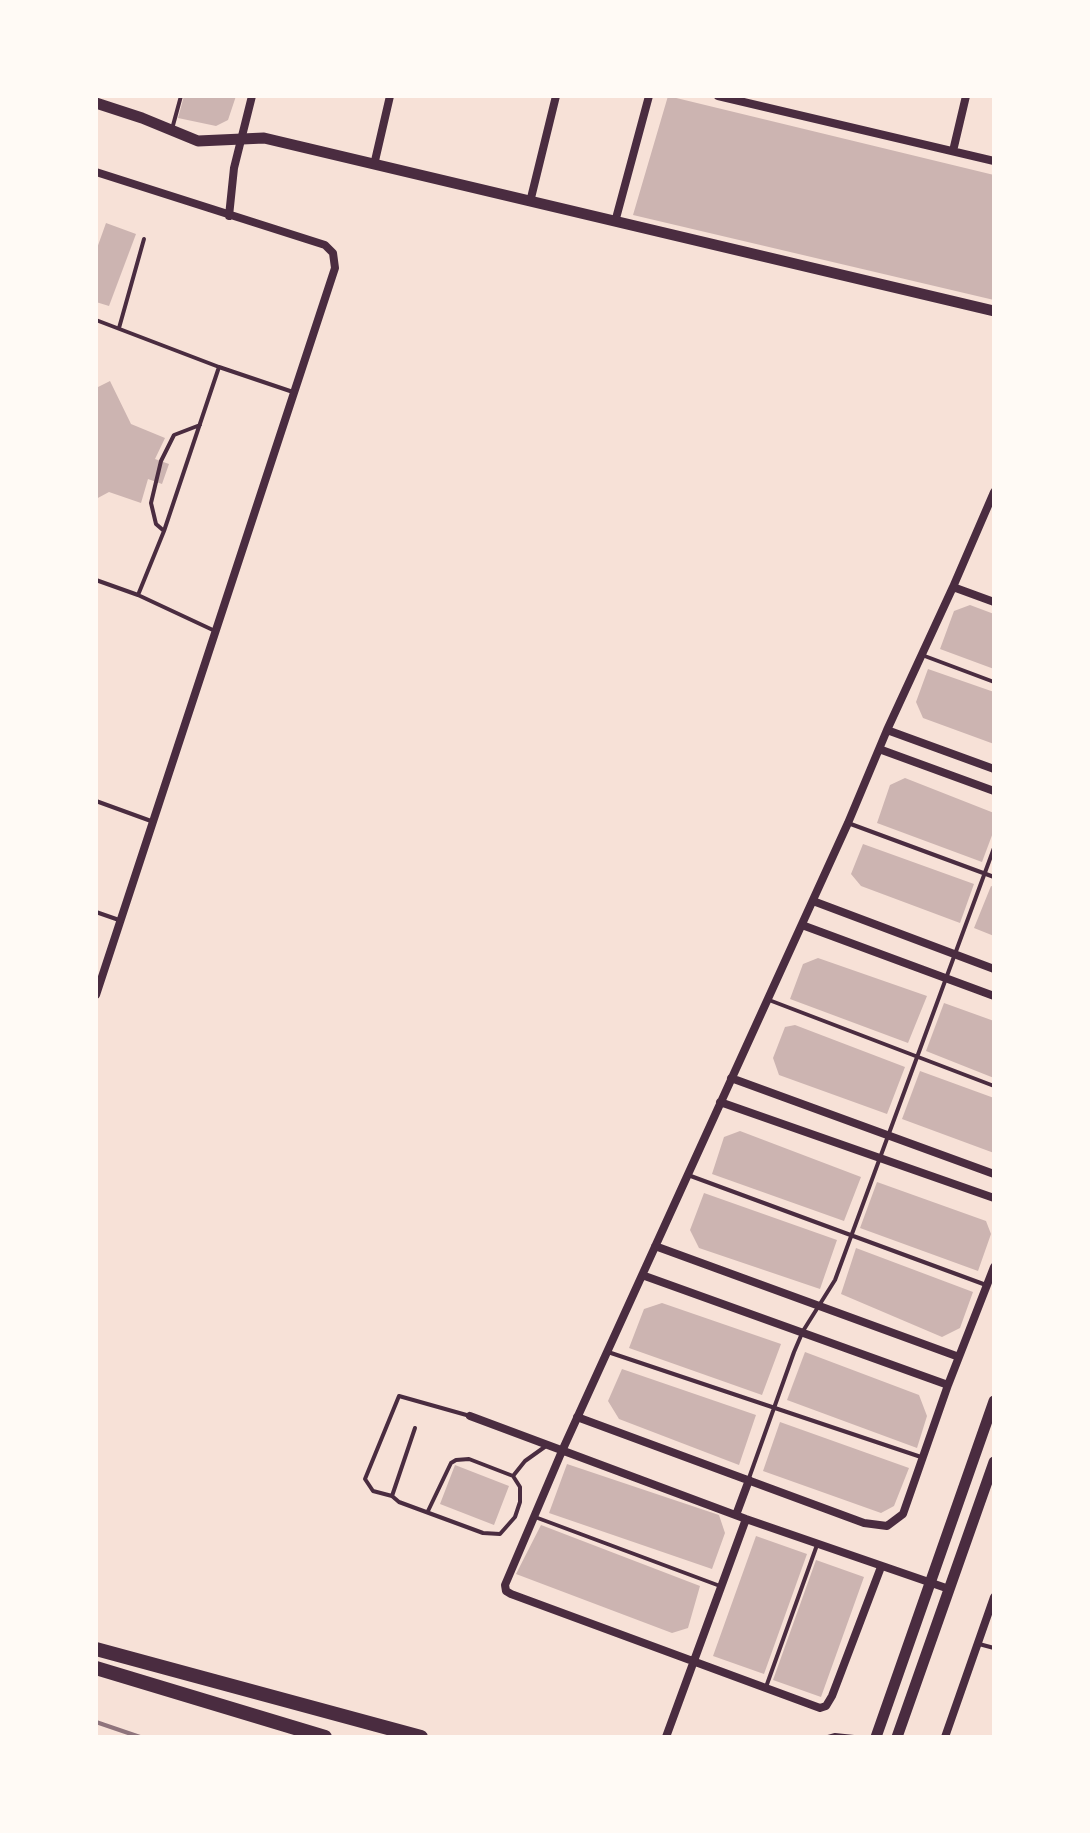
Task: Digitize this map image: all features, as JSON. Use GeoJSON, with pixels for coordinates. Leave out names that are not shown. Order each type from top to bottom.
{"type":"FeatureCollection","features":[{"type":"Feature","properties":{"kind":"highway"},"geometry":{"type":"LineString","coordinates":[[96,1649],[421,1737]]}},
{"type":"Feature","properties":{"kind":"highway"},"geometry":{"type":"LineString","coordinates":[[96,1668],[325,1737]]}},
{"type":"Feature","properties":{"kind":"street"},"geometry":{"type":"LineString","coordinates":[[229,216],[234,168],[252,96]]}},
{"type":"Feature","properties":{"kind":"street"},"geometry":{"type":"LineString","coordinates":[[374,165],[390,96]]}},
{"type":"Feature","properties":{"kind":"street"},"geometry":{"type":"LineString","coordinates":[[530,202],[556,96]]}},
{"type":"Feature","properties":{"kind":"street"},"geometry":{"type":"LineString","coordinates":[[615,222],[649,96]]}},
{"type":"Feature","properties":{"kind":"street"},"geometry":{"type":"LineString","coordinates":[[718,96],[994,161]]}},
{"type":"Feature","properties":{"kind":"street"},"geometry":{"type":"LineString","coordinates":[[953,151],[966,96]]}},
{"type":"Feature","properties":{"kind":"street"},"geometry":{"type":"LineString","coordinates":[[96,103],[142,118],[171,132],[208,142],[264,138],[994,311]]}},
{"type":"Feature","properties":{"kind":"street"},"geometry":{"type":"LineString","coordinates":[[96,172],[325,245],[333,253],[335,268],[96,995]]}},
{"type":"Feature","properties":{"kind":"street"},"geometry":{"type":"LineString","coordinates":[[881,1567],[826,1706],[813,1707],[506,1591],[505,1585],[577,1417],[813,901],[994,492]]}},
{"type":"Feature","properties":{"kind":"street"},"geometry":{"type":"LineString","coordinates":[[953,587],[994,602]]}},
{"type":"Feature","properties":{"kind":"street"},"geometry":{"type":"LineString","coordinates":[[887,730],[994,769]]}},
{"type":"Feature","properties":{"kind":"street"},"geometry":{"type":"LineString","coordinates":[[879,749],[994,791]]}},
{"type":"Feature","properties":{"kind":"street"},"geometry":{"type":"LineString","coordinates":[[813,901],[994,969]]}},
{"type":"Feature","properties":{"kind":"street"},"geometry":{"type":"LineString","coordinates":[[802,925],[994,996]]}},
{"type":"Feature","properties":{"kind":"street"},"geometry":{"type":"LineString","coordinates":[[731,1078],[994,1174]]}},
{"type":"Feature","properties":{"kind":"street"},"geometry":{"type":"LineString","coordinates":[[720,1102],[994,1198]]}},
{"type":"Feature","properties":{"kind":"street"},"geometry":{"type":"LineString","coordinates":[[655,1246],[959,1357]]}},
{"type":"Feature","properties":{"kind":"street"},"geometry":{"type":"LineString","coordinates":[[577,1417],[864,1523],[887,1526],[903,1514],[994,1267]]}},
{"type":"Feature","properties":{"kind":"street"},"geometry":{"type":"LineString","coordinates":[[642,1275],[948,1385]]}},
{"type":"Feature","properties":{"kind":"street"},"geometry":{"type":"LineString","coordinates":[[876,1737],[994,1401]]}},
{"type":"Feature","properties":{"kind":"street"},"geometry":{"type":"LineString","coordinates":[[470,1416],[746,1519],[949,1589]]}},
{"type":"Feature","properties":{"kind":"street"},"geometry":{"type":"LineString","coordinates":[[897,1737],[994,1462]]}},
{"type":"Feature","properties":{"kind":"street"},"geometry":{"type":"LineString","coordinates":[[736,1515],[749,1480]]}},
{"type":"Feature","properties":{"kind":"street"},"geometry":{"type":"LineString","coordinates":[[666,1737],[746,1519]]}},
{"type":"Feature","properties":{"kind":"street"},"geometry":{"type":"LineString","coordinates":[[945,1737],[994,1597]]}},
{"type":"Feature","properties":{"kind":"lane"},"geometry":{"type":"LineString","coordinates":[[171,132],[181,96]]}},
{"type":"Feature","properties":{"kind":"lane"},"geometry":{"type":"LineString","coordinates":[[119,328],[144,239]]}},
{"type":"Feature","properties":{"kind":"lane"},"geometry":{"type":"LineString","coordinates":[[96,320],[293,392]]}},
{"type":"Feature","properties":{"kind":"lane"},"geometry":{"type":"LineString","coordinates":[[138,595],[164,531],[219,367]]}},
{"type":"Feature","properties":{"kind":"lane"},"geometry":{"type":"LineString","coordinates":[[164,531],[156,524],[151,503],[161,461],[174,435],[200,425]]}},
{"type":"Feature","properties":{"kind":"lane"},"geometry":{"type":"LineString","coordinates":[[983,516],[994,520]]}},
{"type":"Feature","properties":{"kind":"lane"},"geometry":{"type":"LineString","coordinates":[[96,580],[138,595],[215,631]]}},
{"type":"Feature","properties":{"kind":"lane"},"geometry":{"type":"LineString","coordinates":[[922,655],[994,682]]}},
{"type":"Feature","properties":{"kind":"lane"},"geometry":{"type":"LineString","coordinates":[[96,801],[153,822]]}},
{"type":"Feature","properties":{"kind":"lane"},"geometry":{"type":"LineString","coordinates":[[848,823],[994,877]]}},
{"type":"Feature","properties":{"kind":"lane"},"geometry":{"type":"LineString","coordinates":[[749,1480],[803,1331],[835,1280],[994,848]]}},
{"type":"Feature","properties":{"kind":"lane"},"geometry":{"type":"LineString","coordinates":[[96,912],[121,920]]}},
{"type":"Feature","properties":{"kind":"lane"},"geometry":{"type":"LineString","coordinates":[[767,999],[994,1086]]}},
{"type":"Feature","properties":{"kind":"lane"},"geometry":{"type":"LineString","coordinates":[[688,1175],[988,1285]]}},
{"type":"Feature","properties":{"kind":"lane"},"geometry":{"type":"LineString","coordinates":[[608,1352],[924,1458]]}},
{"type":"Feature","properties":{"kind":"lane"},"geometry":{"type":"LineString","coordinates":[[428,1511],[451,1463],[469,1459],[513,1476],[520,1487],[520,1502],[515,1517],[500,1534],[483,1533],[373,1491],[365,1479],[399,1396],[470,1416]]}},
{"type":"Feature","properties":{"kind":"lane"},"geometry":{"type":"LineString","coordinates":[[392,1496],[415,1428]]}},
{"type":"Feature","properties":{"kind":"lane"},"geometry":{"type":"LineString","coordinates":[[513,1476],[525,1461],[549,1445]]}},
{"type":"Feature","properties":{"kind":"lane"},"geometry":{"type":"LineString","coordinates":[[533,1516],[720,1586]]}},
{"type":"Feature","properties":{"kind":"lane"},"geometry":{"type":"LineString","coordinates":[[765,1689],[818,1544]]}},
{"type":"Feature","properties":{"kind":"lane"},"geometry":{"type":"LineString","coordinates":[[977,1643],[994,1648]]}},
{"type":"Feature","properties":{"kind":"lane"},"geometry":{"type":"LineString","coordinates":[[828,1737],[854,1737]]}},
{"type":"Feature","properties":{"kind":"building"},"geometry":{"type":"Polygon","coordinates":[[[184,96],[236,96],[228,120],[216,126],[178,118],[184,96]]]}},
{"type":"Feature","properties":{"kind":"building"},"geometry":{"type":"Polygon","coordinates":[[[668,96],[994,175],[994,300],[633,215],[668,96]]]}},
{"type":"Feature","properties":{"kind":"building"},"geometry":{"type":"Polygon","coordinates":[[[106,223],[136,234],[109,306],[96,302],[96,251],[106,223]]]}},
{"type":"Feature","properties":{"kind":"building"},"geometry":{"type":"Polygon","coordinates":[[[110,381],[131,424],[165,438],[155,459],[169,464],[162,484],[148,479],[141,503],[109,492],[96,499],[96,388],[110,381]]]}},
{"type":"Feature","properties":{"kind":"building"},"geometry":{"type":"Polygon","coordinates":[[[970,605],[994,614],[994,669],[940,649],[954,611],[970,605]]]}},
{"type":"Feature","properties":{"kind":"building"},"geometry":{"type":"Polygon","coordinates":[[[928,669],[994,692],[994,744],[923,718],[916,702],[928,669]]]}},
{"type":"Feature","properties":{"kind":"building"},"geometry":{"type":"Polygon","coordinates":[[[905,778],[994,813],[994,830],[982,862],[877,823],[890,785],[905,778]]]}},
{"type":"Feature","properties":{"kind":"building"},"geometry":{"type":"Polygon","coordinates":[[[863,844],[974,884],[960,923],[861,886],[851,874],[863,844]]]}},
{"type":"Feature","properties":{"kind":"building"},"geometry":{"type":"Polygon","coordinates":[[[991,886],[994,887],[994,936],[974,928],[991,886]]]}},
{"type":"Feature","properties":{"kind":"building"},"geometry":{"type":"Polygon","coordinates":[[[818,958],[927,996],[908,1043],[790,999],[803,964],[818,958]]]}},
{"type":"Feature","properties":{"kind":"building"},"geometry":{"type":"Polygon","coordinates":[[[944,1003],[994,1021],[994,1078],[926,1051],[944,1003]]]}},
{"type":"Feature","properties":{"kind":"building"},"geometry":{"type":"Polygon","coordinates":[[[795,1025],[905,1067],[887,1114],[779,1075],[773,1058],[785,1027],[795,1025]]]}},
{"type":"Feature","properties":{"kind":"building"},"geometry":{"type":"Polygon","coordinates":[[[920,1071],[994,1098],[994,1153],[902,1119],[920,1071]]]}},
{"type":"Feature","properties":{"kind":"building"},"geometry":{"type":"Polygon","coordinates":[[[740,1131],[861,1177],[844,1221],[712,1174],[724,1137],[740,1131]]]}},
{"type":"Feature","properties":{"kind":"building"},"geometry":{"type":"Polygon","coordinates":[[[877,1182],[986,1221],[991,1234],[978,1271],[860,1228],[877,1182]]]}},
{"type":"Feature","properties":{"kind":"building"},"geometry":{"type":"Polygon","coordinates":[[[704,1193],[837,1240],[820,1289],[699,1248],[690,1230],[704,1193]]]}},
{"type":"Feature","properties":{"kind":"building"},"geometry":{"type":"Polygon","coordinates":[[[856,1248],[973,1292],[960,1328],[942,1337],[841,1294],[856,1248]]]}},
{"type":"Feature","properties":{"kind":"building"},"geometry":{"type":"Polygon","coordinates":[[[662,1303],[781,1344],[762,1395],[629,1348],[644,1309],[662,1303]]]}},
{"type":"Feature","properties":{"kind":"building"},"geometry":{"type":"Polygon","coordinates":[[[805,1352],[919,1395],[927,1416],[917,1448],[787,1400],[805,1352]]]}},
{"type":"Feature","properties":{"kind":"building"},"geometry":{"type":"Polygon","coordinates":[[[622,1369],[756,1415],[739,1465],[619,1419],[608,1401],[622,1369]]]}},
{"type":"Feature","properties":{"kind":"building"},"geometry":{"type":"Polygon","coordinates":[[[780,1422],[909,1468],[894,1506],[881,1513],[763,1471],[780,1422]]]}},
{"type":"Feature","properties":{"kind":"building"},"geometry":{"type":"Polygon","coordinates":[[[567,1464],[719,1515],[725,1533],[712,1569],[549,1513],[567,1464]]]}},
{"type":"Feature","properties":{"kind":"building"},"geometry":{"type":"Polygon","coordinates":[[[455,1465],[509,1486],[494,1525],[440,1504],[455,1465]]]}},
{"type":"Feature","properties":{"kind":"building"},"geometry":{"type":"Polygon","coordinates":[[[541,1525],[700,1586],[688,1628],[672,1633],[516,1574],[541,1525]]]}},
{"type":"Feature","properties":{"kind":"building"},"geometry":{"type":"Polygon","coordinates":[[[756,1536],[807,1554],[764,1674],[713,1656],[756,1536]]]}},
{"type":"Feature","properties":{"kind":"building"},"geometry":{"type":"Polygon","coordinates":[[[816,1560],[864,1577],[821,1697],[773,1680],[816,1560]]]}},
{"type":"Feature","properties":{"kind":"railway"},"geometry":{"type":"LineString","coordinates":[[96,1722],[140,1737]]}}]}
